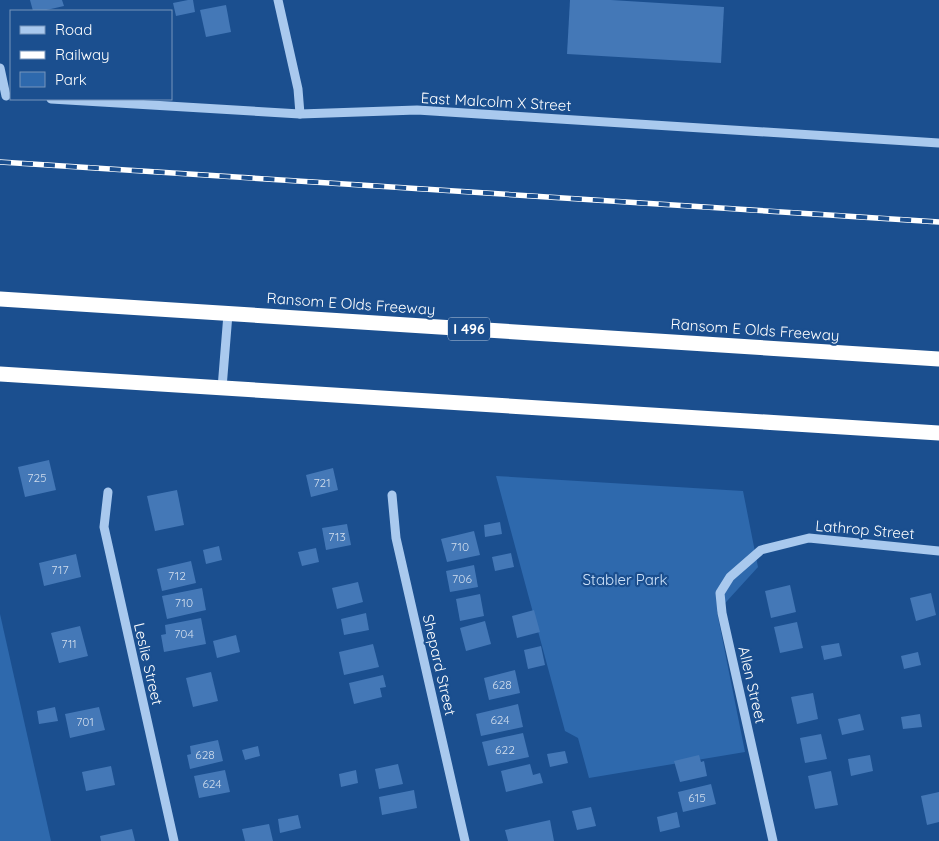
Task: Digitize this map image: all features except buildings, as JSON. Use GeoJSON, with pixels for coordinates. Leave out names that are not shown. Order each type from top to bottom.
{"type":"FeatureCollection","features":[{"type":"Feature","properties":{"kind":"highway","name":"Ransom E Olds Freeway"},"geometry":{"type":"LineString","coordinates":[[0,299],[939,359]]}},
{"type":"Feature","properties":{"kind":"highway"},"geometry":{"type":"LineString","coordinates":[[0,374],[939,433]]}},
{"type":"Feature","properties":{"kind":"street"},"geometry":{"type":"LineString","coordinates":[[278,0],[298,89],[300,114]]}},
{"type":"Feature","properties":{"kind":"street"},"geometry":{"type":"LineString","coordinates":[[0,68],[6,96]]}},
{"type":"Feature","properties":{"kind":"street","name":"East Malcolm X Street"},"geometry":{"type":"LineString","coordinates":[[67,100],[300,114],[417,110],[939,143]]}},
{"type":"Feature","properties":{"kind":"street"},"geometry":{"type":"LineString","coordinates":[[222,388],[228,314]]}},
{"type":"Feature","properties":{"kind":"street","name":"Leslie Street"},"geometry":{"type":"LineString","coordinates":[[108,492],[104,527],[174,841]]}},
{"type":"Feature","properties":{"kind":"street","name":"Shepard Street"},"geometry":{"type":"LineString","coordinates":[[392,495],[396,538],[465,841]]}},
{"type":"Feature","properties":{"kind":"street","name":"Lathrop Street"},"geometry":{"type":"LineString","coordinates":[[760,550],[809,538],[939,551]]}},
{"type":"Feature","properties":{"kind":"street","name":"Allen Street"},"geometry":{"type":"LineString","coordinates":[[760,550],[730,577],[720,593],[722,613],[773,841]]}},
{"type":"Feature","properties":{"kind":"green space","name":"Stabler Park"},"geometry":{"type":"Polygon","coordinates":[[[496,476],[743,491],[758,567],[717,612],[745,752],[589,778],[578,738],[565,731],[496,476]]]}},
{"type":"Feature","properties":{"kind":"green space"},"geometry":{"type":"Polygon","coordinates":[[[0,614],[51,841],[0,841],[0,614]]]}},
{"type":"Feature","properties":{"kind":"railway"},"geometry":{"type":"LineString","coordinates":[[0,162],[939,222]]}}]}
